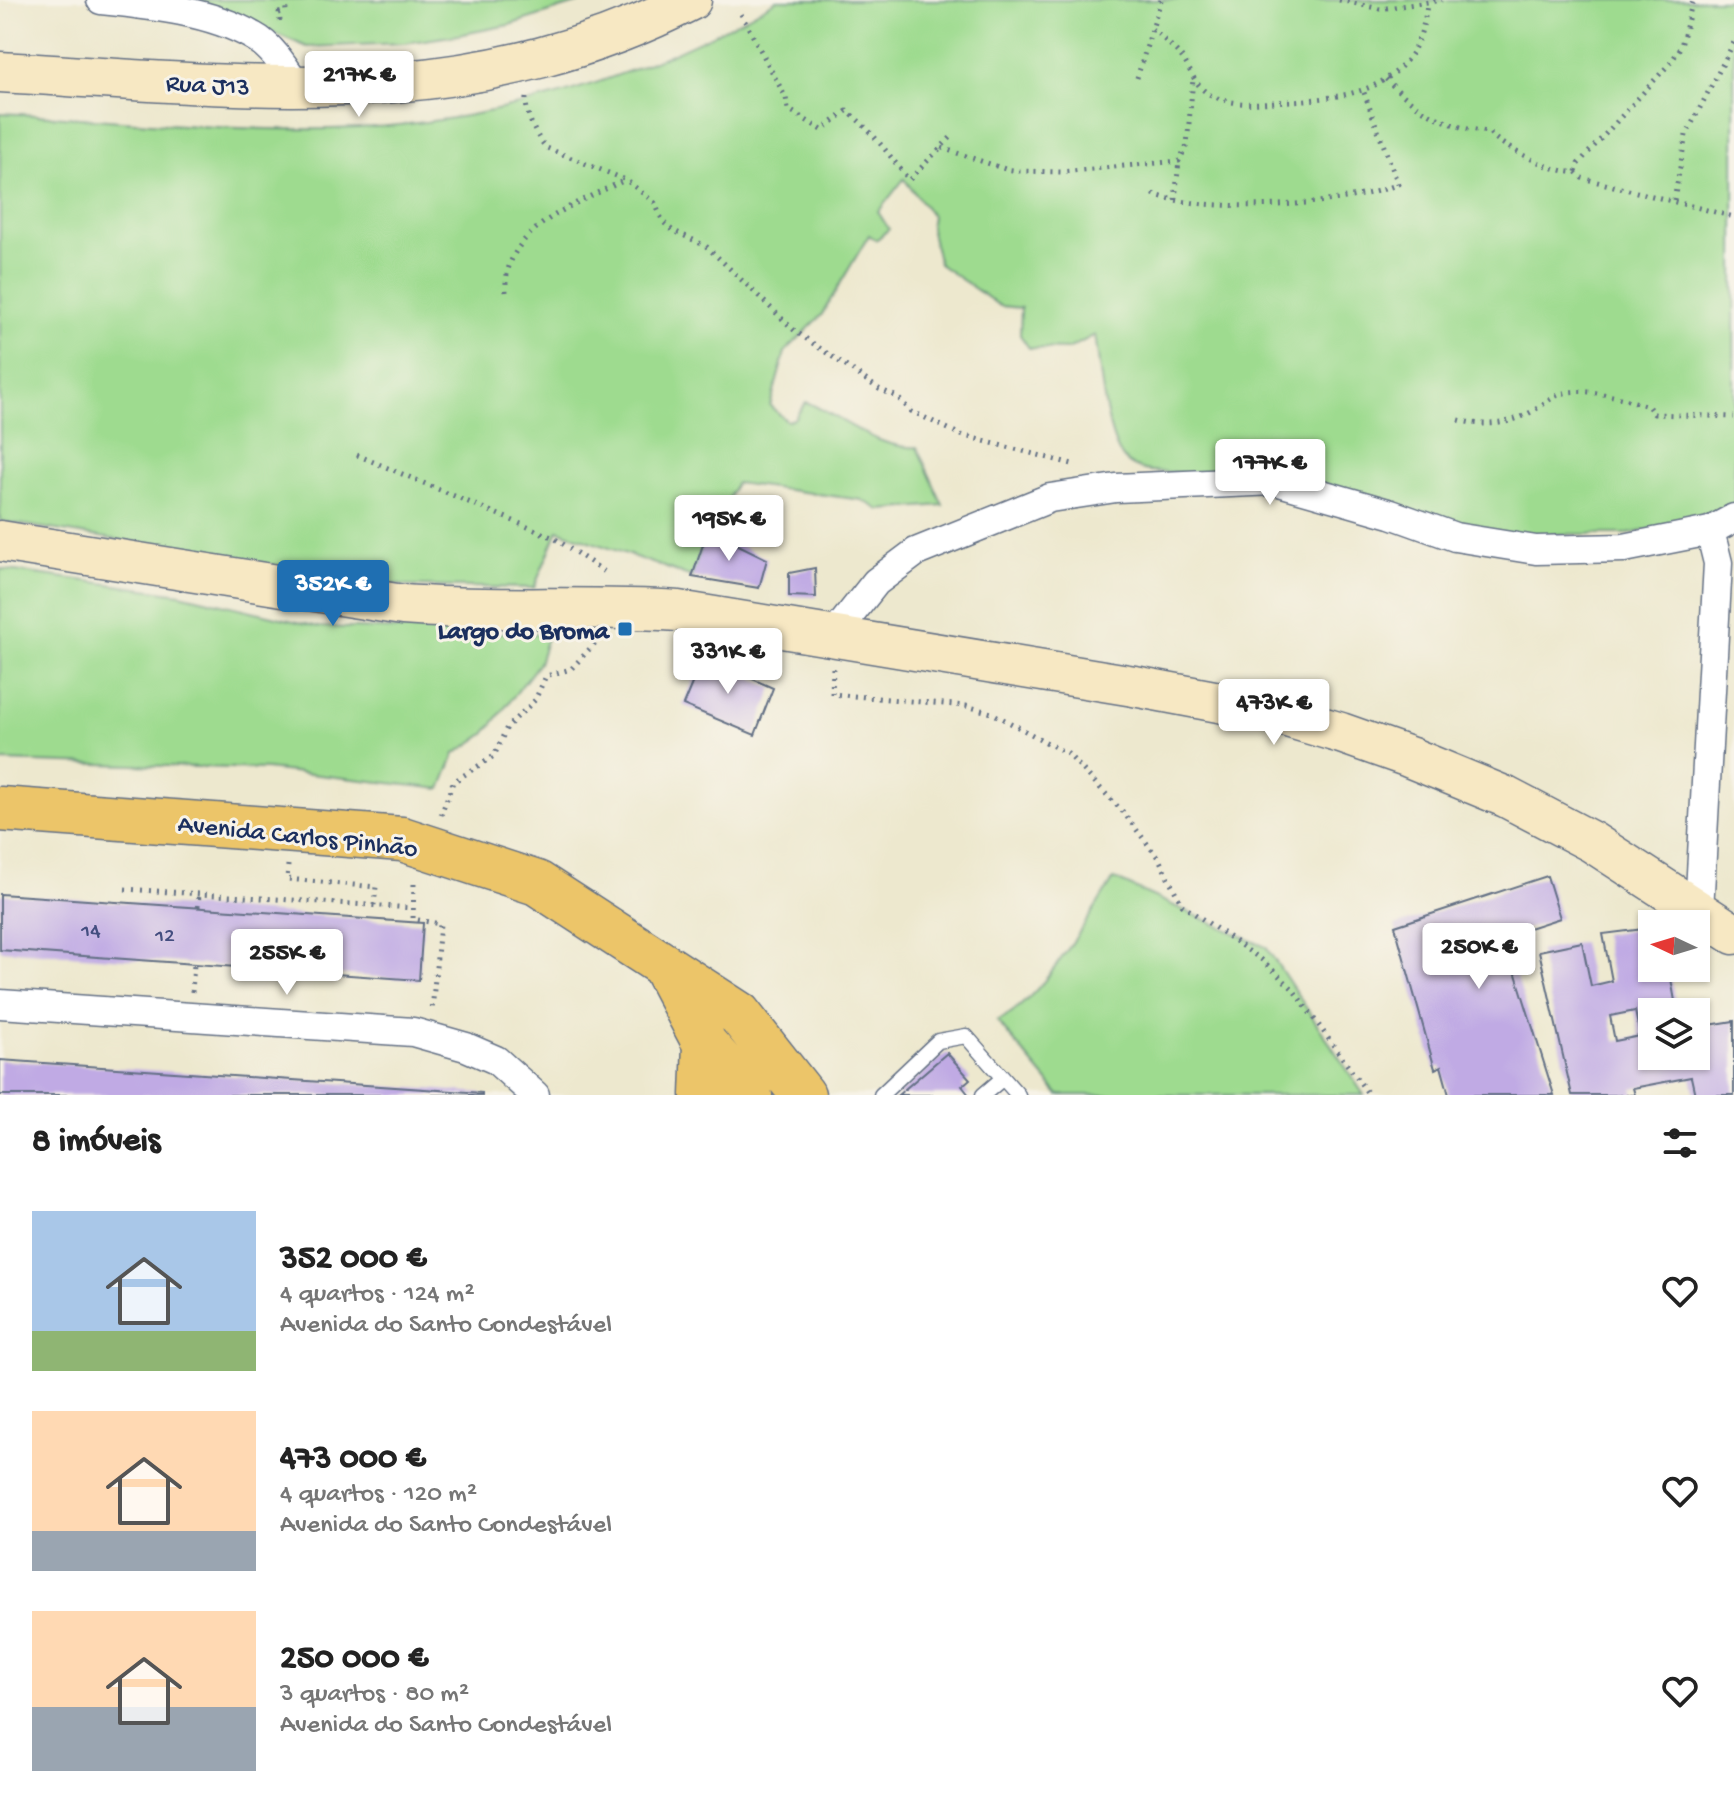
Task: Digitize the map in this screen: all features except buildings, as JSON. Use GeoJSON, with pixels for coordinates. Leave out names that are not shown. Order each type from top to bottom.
{"type":"FeatureCollection","features":[{"type":"Feature","properties":{"kind":"main road","name":"Rua J13"},"geometry":{"type":"LineString","coordinates":[[0,72],[298,87],[409,83],[518,64],[624,30],[691,0]]}},
{"type":"Feature","properties":{"kind":"main road"},"geometry":{"type":"LineString","coordinates":[[0,541],[403,605],[453,609],[620,593],[678,611],[834,635],[1267,711],[1341,733],[1506,797],[1592,842],[1699,910]]}},
{"type":"Feature","properties":{"kind":"main road","name":"Avenida Carlos Pinhão"},"geometry":{"type":"LineString","coordinates":[[0,809],[277,827],[402,839],[421,866],[537,883],[739,1014],[803,1095]]}},
{"type":"Feature","properties":{"kind":"main road"},"geometry":{"type":"LineString","coordinates":[[1710,918],[1734,934]]}},
{"type":"Feature","properties":{"kind":"main road","name":"Avenida Carlos Pinhão"},"geometry":{"type":"LineString","coordinates":[[663,964],[705,1044],[750,1095]]}},
{"type":"Feature","properties":{"kind":"main road"},"geometry":{"type":"LineString","coordinates":[[703,1095],[705,1044]]}},
{"type":"Feature","properties":{"kind":"street"},"geometry":{"type":"LineString","coordinates":[[101,0],[197,15],[254,36],[283,64],[298,87]]}},
{"type":"Feature","properties":{"kind":"street"},"geometry":{"type":"LineString","coordinates":[[834,635],[876,582],[916,552],[1050,498],[1116,488],[1276,481],[1391,514],[1455,537],[1536,550],[1624,548],[1722,525],[1699,910]]}},
{"type":"Feature","properties":{"kind":"street"},"geometry":{"type":"LineString","coordinates":[[0,1004],[413,1032],[466,1047],[496,1060],[535,1095]]}},
{"type":"Feature","properties":{"kind":"lane"},"geometry":{"type":"LineString","coordinates":[[881,1095],[938,1041],[966,1036],[1018,1095]]}},
{"type":"Feature","properties":{"kind":"lane"},"geometry":{"type":"LineString","coordinates":[[983,1095],[1003,1078]]}},
{"type":"Feature","properties":{"kind":"path"},"geometry":{"type":"LineString","coordinates":[[1137,78],[1161,0]]}},
{"type":"Feature","properties":{"kind":"path"},"geometry":{"type":"LineString","coordinates":[[1339,0],[1380,9],[1442,0]]}},
{"type":"Feature","properties":{"kind":"path"},"geometry":{"type":"LineString","coordinates":[[1576,172],[1578,164],[1672,61],[1681,46],[1693,0]]}},
{"type":"Feature","properties":{"kind":"path"},"geometry":{"type":"LineString","coordinates":[[1152,29],[1182,58],[1193,78],[1209,95],[1252,105],[1330,99],[1363,90],[1386,79],[1408,61],[1416,49],[1427,4]]}},
{"type":"Feature","properties":{"kind":"path"},"geometry":{"type":"LineString","coordinates":[[741,14],[786,98],[788,109],[808,124],[822,130],[847,111],[868,127],[882,150],[909,180],[953,135]]}},
{"type":"Feature","properties":{"kind":"path"},"geometry":{"type":"LineString","coordinates":[[1674,200],[1686,135],[1734,42]]}},
{"type":"Feature","properties":{"kind":"path"},"geometry":{"type":"LineString","coordinates":[[1175,200],[1179,161],[1187,145],[1193,78]]}},
{"type":"Feature","properties":{"kind":"path"},"geometry":{"type":"LineString","coordinates":[[1386,79],[1425,111],[1466,129],[1490,133],[1525,157],[1567,173],[1576,172]]}},
{"type":"Feature","properties":{"kind":"path"},"geometry":{"type":"LineString","coordinates":[[1153,194],[1205,204],[1291,204],[1372,193],[1398,184],[1363,90]]}},
{"type":"Feature","properties":{"kind":"path"},"geometry":{"type":"LineString","coordinates":[[526,98],[525,108],[534,122],[538,140],[547,148],[583,166],[626,180],[655,203],[663,222],[672,230],[706,246],[795,331],[879,389],[897,397],[911,411],[961,435],[1101,474],[1116,488]]}},
{"type":"Feature","properties":{"kind":"path"},"geometry":{"type":"LineString","coordinates":[[941,147],[1005,169],[1020,171],[1061,172],[1179,161]]}},
{"type":"Feature","properties":{"kind":"path"},"geometry":{"type":"LineString","coordinates":[[1576,172],[1582,178],[1734,217]]}},
{"type":"Feature","properties":{"kind":"path"},"geometry":{"type":"LineString","coordinates":[[506,292],[505,274],[511,258],[544,222],[626,180]]}},
{"type":"Feature","properties":{"kind":"path"},"geometry":{"type":"LineString","coordinates":[[1459,420],[1487,425],[1506,422],[1528,414],[1554,397],[1587,391],[1648,406],[1654,414],[1734,417]]}},
{"type":"Feature","properties":{"kind":"path"},"geometry":{"type":"LineString","coordinates":[[357,455],[554,538],[620,593],[571,669],[546,676],[535,700],[507,727],[494,756],[453,782],[421,866],[412,908],[413,919],[440,924],[436,983]]}},
{"type":"Feature","properties":{"kind":"path"},"geometry":{"type":"LineString","coordinates":[[834,635],[832,694],[966,706],[992,713],[1068,754],[1083,766],[1159,859],[1182,905],[1253,953],[1292,988],[1369,1095]]}},
{"type":"Feature","properties":{"kind":"path"},"geometry":{"type":"LineString","coordinates":[[288,865],[287,879],[376,887],[374,905]]}},
{"type":"Feature","properties":{"kind":"path"},"geometry":{"type":"LineString","coordinates":[[125,889],[412,908]]}},
{"type":"Feature","properties":{"kind":"path"},"geometry":{"type":"LineString","coordinates":[[198,907],[199,894]]}},
{"type":"Feature","properties":{"kind":"green space"},"geometry":{"type":"Polygon","coordinates":[[[197,0],[589,0],[509,25],[458,35],[405,43],[307,47],[197,0]]]}},
{"type":"Feature","properties":{"kind":"green space"},"geometry":{"type":"Polygon","coordinates":[[[777,0],[1734,0],[1734,506],[1684,523],[1628,534],[1524,534],[1522,538],[1173,472],[1137,468],[1126,461],[1113,437],[1104,402],[1095,335],[1068,349],[1029,348],[1020,335],[1021,308],[1000,306],[939,264],[930,228],[932,216],[904,179],[878,212],[889,229],[876,240],[869,235],[821,316],[785,352],[770,406],[787,421],[794,419],[806,402],[874,438],[902,447],[917,447],[943,505],[880,510],[862,500],[736,483],[712,532],[708,531],[692,577],[558,530],[534,588],[406,586],[0,521],[0,113],[269,129],[358,128],[413,123],[522,104],[575,90],[678,51],[777,0]]]}},
{"type":"Feature","properties":{"kind":"green space"},"geometry":{"type":"Polygon","coordinates":[[[0,569],[180,594],[319,627],[548,634],[539,663],[485,734],[455,754],[441,789],[266,769],[0,761],[0,569]]]}},
{"type":"Feature","properties":{"kind":"green space"},"geometry":{"type":"Polygon","coordinates":[[[1114,879],[1266,947],[1364,1095],[1059,1095],[997,1021],[1031,996],[1047,978],[1114,879]]]}},
{"type":"Feature","properties":{"kind":"place","name":"Largo do Broma"},"geometry":{"type":"Point","coordinates":[625,629]}}]}
